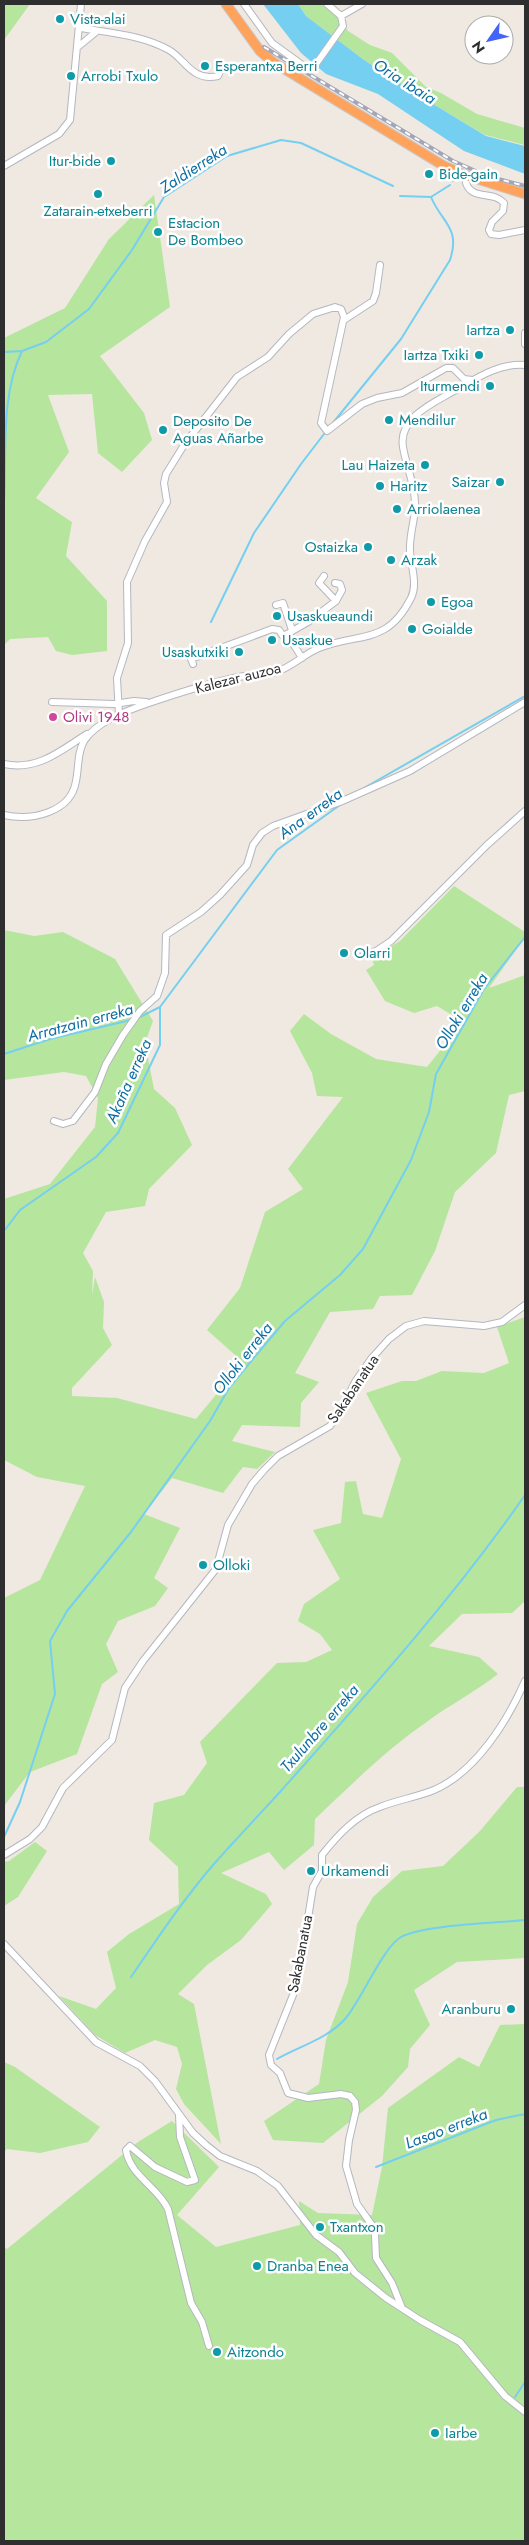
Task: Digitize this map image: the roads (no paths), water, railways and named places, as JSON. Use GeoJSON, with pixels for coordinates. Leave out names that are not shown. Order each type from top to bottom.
{"type":"FeatureCollection","features":[{"type":"Feature","properties":{"kind":"highway"},"geometry":{"type":"LineString","coordinates":[[226,4],[260,51],[270,60],[439,163],[468,176],[525,194]]}},
{"type":"Feature","properties":{"kind":"street"},"geometry":{"type":"LineString","coordinates":[[4,166],[65,129],[72,110],[79,46],[81,4]]}},
{"type":"Feature","properties":{"kind":"street"},"geometry":{"type":"LineString","coordinates":[[244,4],[266,36],[278,49],[305,67],[312,68],[342,28],[341,16],[326,4]]}},
{"type":"Feature","properties":{"kind":"street"},"geometry":{"type":"LineString","coordinates":[[341,16],[362,4]]}},
{"type":"Feature","properties":{"kind":"street"},"geometry":{"type":"LineString","coordinates":[[80,28],[96,32],[142,37],[172,51],[188,69],[199,74],[218,76],[222,67]]}},
{"type":"Feature","properties":{"kind":"street"},"geometry":{"type":"LineString","coordinates":[[79,46],[96,32]]}},
{"type":"Feature","properties":{"kind":"street"},"geometry":{"type":"LineString","coordinates":[[468,176],[466,183],[470,191],[478,195],[492,195],[504,203],[503,212],[490,224],[489,230],[491,234],[500,235],[525,230]]}},
{"type":"Feature","properties":{"kind":"street"},"geometry":{"type":"LineString","coordinates":[[344,320],[373,301],[380,265]]}},
{"type":"Feature","properties":{"kind":"street"},"geometry":{"type":"LineString","coordinates":[[119,715],[117,678],[128,643],[127,582],[145,541],[167,502],[164,483],[171,466],[237,377],[268,357],[313,314],[335,306],[341,309],[344,320],[321,423],[327,431],[362,404],[377,398],[402,393],[446,368],[453,368],[464,379],[473,380]]}},
{"type":"Feature","properties":{"kind":"street"},"geometry":{"type":"LineString","coordinates":[[525,333],[525,344]]}},
{"type":"Feature","properties":{"kind":"street","name":"Kalezar auzoa"},"geometry":{"type":"LineString","coordinates":[[4,815],[32,818],[44,814],[61,804],[75,785],[80,749],[94,730],[119,715],[149,702],[223,681],[276,672],[328,645],[379,634],[390,626],[406,607],[414,589],[410,540],[415,503],[412,477],[404,453],[403,435],[410,422],[421,411],[473,380],[503,366],[525,365]]}},
{"type":"Feature","properties":{"kind":"street"},"geometry":{"type":"LineString","coordinates":[[324,576],[319,583],[336,601]]}},
{"type":"Feature","properties":{"kind":"street"},"geometry":{"type":"LineString","coordinates":[[193,664],[191,659],[198,655],[235,644],[272,629],[279,630],[283,636],[336,601],[342,590],[340,584],[335,583]]}},
{"type":"Feature","properties":{"kind":"street"},"geometry":{"type":"LineString","coordinates":[[276,605],[284,603],[290,632],[302,658]]}},
{"type":"Feature","properties":{"kind":"street"},"geometry":{"type":"LineString","coordinates":[[52,702],[149,702]]}},
{"type":"Feature","properties":{"kind":"street"},"geometry":{"type":"LineString","coordinates":[[54,1121],[63,1124],[73,1121],[95,1092],[106,1064],[131,1023],[157,996],[165,973],[166,935],[201,912],[238,876],[247,865],[253,845],[262,833],[288,819],[340,802],[430,761],[525,702]]}},
{"type":"Feature","properties":{"kind":"street"},"geometry":{"type":"LineString","coordinates":[[4,764],[26,765],[48,760],[94,730]]}},
{"type":"Feature","properties":{"kind":"street"},"geometry":{"type":"LineString","coordinates":[[363,956],[376,951],[391,941],[487,845],[525,811]]}},
{"type":"Feature","properties":{"kind":"street","name":"Sakabanatua"},"geometry":{"type":"LineString","coordinates":[[4,1855],[16,1849],[36,1833],[42,1826],[63,1788],[112,1740],[125,1688],[143,1661],[216,1569],[228,1525],[252,1484],[264,1470],[278,1456],[330,1426],[342,1409],[355,1382],[371,1359],[389,1339],[406,1326],[424,1320],[484,1326],[502,1322],[525,1305]]}},
{"type":"Feature","properties":{"kind":"street","name":"Sakabanatua"},"geometry":{"type":"LineString","coordinates":[[402,2308],[392,2283],[376,2258],[373,2230],[357,2204],[346,2166],[349,2140],[356,2110],[355,2102],[350,2096],[342,2094],[308,2098],[288,2092],[280,2073],[271,2065],[269,2055],[293,1995],[298,1977],[313,1887],[322,1871],[322,1855],[338,1835],[377,1808],[435,1790],[458,1774],[488,1744],[513,1708],[525,1681]]}},
{"type":"Feature","properties":{"kind":"street"},"geometry":{"type":"LineString","coordinates":[[4,1944],[96,2042],[140,2066],[155,2081],[193,2133],[220,2156],[256,2171],[278,2186],[316,2235],[338,2252],[355,2274],[386,2298],[420,2320],[460,2342],[505,2396],[525,2412]]}},
{"type":"Feature","properties":{"kind":"street"},"geometry":{"type":"LineString","coordinates":[[179,2115],[180,2137],[195,2180],[187,2182],[155,2167],[130,2146],[126,2150],[128,2160],[139,2176],[160,2196],[168,2209],[191,2303],[202,2322],[209,2346]]}},
{"type":"Feature","properties":{"kind":"water"},"geometry":{"type":"Polygon","coordinates":[[[263,4],[298,4],[306,16],[364,60],[438,107],[486,136],[525,146],[525,174],[464,151],[378,94],[326,74],[301,53],[263,4]]]}},
{"type":"Feature","properties":{"kind":"waterway","name":"Zaldierreka"},"geometry":{"type":"LineString","coordinates":[[4,352],[22,351],[46,342],[89,309],[132,250],[164,197],[227,156],[281,140],[301,143],[393,186]]}},
{"type":"Feature","properties":{"kind":"waterway"},"geometry":{"type":"LineString","coordinates":[[453,181],[454,177]]}},
{"type":"Feature","properties":{"kind":"waterway"},"geometry":{"type":"LineString","coordinates":[[400,196],[431,197],[450,185]]}},
{"type":"Feature","properties":{"kind":"waterway"},"geometry":{"type":"LineString","coordinates":[[332,424],[401,339],[450,260],[453,249],[451,232],[431,197]]}},
{"type":"Feature","properties":{"kind":"waterway"},"geometry":{"type":"LineString","coordinates":[[4,503],[7,406],[10,387],[22,351]]}},
{"type":"Feature","properties":{"kind":"waterway"},"geometry":{"type":"LineString","coordinates":[[211,622],[254,533],[324,434]]}},
{"type":"Feature","properties":{"kind":"waterway","name":"Ana erreka"},"geometry":{"type":"LineString","coordinates":[[364,788],[525,696]]}},
{"type":"Feature","properties":{"kind":"waterway","name":"Ana erreka"},"geometry":{"type":"LineString","coordinates":[[138,1018],[160,1007],[277,850],[340,805]]}},
{"type":"Feature","properties":{"kind":"waterway","name":"Olloki erreka"},"geometry":{"type":"LineString","coordinates":[[4,1837],[20,1802],[55,1694],[50,1641],[67,1611],[131,1532],[210,1421],[229,1388],[285,1321],[340,1275],[363,1249],[411,1160],[429,1112],[436,1074],[484,989],[525,937]]}},
{"type":"Feature","properties":{"kind":"waterway","name":"Akaña erreka"},"geometry":{"type":"LineString","coordinates":[[4,1231],[20,1210],[96,1157],[118,1133],[160,1045],[160,1007]]}},
{"type":"Feature","properties":{"kind":"waterway","name":"Arratzain erreka"},"geometry":{"type":"LineString","coordinates":[[4,1054],[50,1039],[131,1020]]}},
{"type":"Feature","properties":{"kind":"waterway","name":"Txulunbre erreka"},"geometry":{"type":"LineString","coordinates":[[131,1977],[170,1920],[202,1878],[376,1684],[468,1572],[525,1495]]}},
{"type":"Feature","properties":{"kind":"waterway"},"geometry":{"type":"LineString","coordinates":[[277,2059],[322,2037],[338,2026],[351,2011],[387,1951],[401,1937],[411,1933],[443,1927],[525,1920]]}},
{"type":"Feature","properties":{"kind":"waterway","name":"Lasao erreka"},"geometry":{"type":"LineString","coordinates":[[376,2167],[496,2120],[525,2114]]}},
{"type":"Feature","properties":{"kind":"waterway"},"geometry":{"type":"LineString","coordinates":[[515,2397],[525,2382]]}},
{"type":"Feature","properties":{"kind":"railway"},"geometry":{"type":"LineString","coordinates":[[264,47],[453,161],[487,176],[525,186]]}},
{"type":"Feature","properties":{"kind":"place","name":"Vista-alai"},"geometry":{"type":"Point","coordinates":[60,19]}},
{"type":"Feature","properties":{"kind":"place","name":"Esperantxa Berri"},"geometry":{"type":"Point","coordinates":[205,66]}},
{"type":"Feature","properties":{"kind":"place","name":"Arrobi Txulo"},"geometry":{"type":"Point","coordinates":[71,76]}},
{"type":"Feature","properties":{"kind":"place","name":"Itur-bide"},"geometry":{"type":"Point","coordinates":[111,161]}},
{"type":"Feature","properties":{"kind":"place","name":"Bide-gain"},"geometry":{"type":"Point","coordinates":[429,174]}},
{"type":"Feature","properties":{"kind":"place","name":"Zatarain-etxeberri"},"geometry":{"type":"Point","coordinates":[98,194]}},
{"type":"Feature","properties":{"kind":"place","name":"Estacion De Bombeo"},"geometry":{"type":"Point","coordinates":[158,232]}},
{"type":"Feature","properties":{"kind":"place","name":"Iartza"},"geometry":{"type":"Point","coordinates":[510,330]}},
{"type":"Feature","properties":{"kind":"place","name":"Iartza Txiki"},"geometry":{"type":"Point","coordinates":[479,355]}},
{"type":"Feature","properties":{"kind":"place","name":"Iturmendi"},"geometry":{"type":"Point","coordinates":[490,386]}},
{"type":"Feature","properties":{"kind":"place","name":"Mendilur"},"geometry":{"type":"Point","coordinates":[389,420]}},
{"type":"Feature","properties":{"kind":"place","name":"Deposito De Aguas Añarbe"},"geometry":{"type":"Point","coordinates":[163,430]}},
{"type":"Feature","properties":{"kind":"place","name":"Lau Haizeta"},"geometry":{"type":"Point","coordinates":[425,465]}},
{"type":"Feature","properties":{"kind":"place","name":"Saizar"},"geometry":{"type":"Point","coordinates":[500,482]}},
{"type":"Feature","properties":{"kind":"place","name":"Haritz"},"geometry":{"type":"Point","coordinates":[380,486]}},
{"type":"Feature","properties":{"kind":"place","name":"Arriolaenea"},"geometry":{"type":"Point","coordinates":[397,509]}},
{"type":"Feature","properties":{"kind":"place","name":"Ostaizka"},"geometry":{"type":"Point","coordinates":[368,547]}},
{"type":"Feature","properties":{"kind":"place","name":"Arzak"},"geometry":{"type":"Point","coordinates":[391,560]}},
{"type":"Feature","properties":{"kind":"place","name":"Egoa"},"geometry":{"type":"Point","coordinates":[431,602]}},
{"type":"Feature","properties":{"kind":"place","name":"Usaskueaundi"},"geometry":{"type":"Point","coordinates":[277,616]}},
{"type":"Feature","properties":{"kind":"place","name":"Goialde"},"geometry":{"type":"Point","coordinates":[412,629]}},
{"type":"Feature","properties":{"kind":"place","name":"Usaskue"},"geometry":{"type":"Point","coordinates":[272,640]}},
{"type":"Feature","properties":{"kind":"place","name":"Usaskutxiki"},"geometry":{"type":"Point","coordinates":[239,652]}},
{"type":"Feature","properties":{"kind":"place","name":"Olivi 1948"},"geometry":{"type":"Point","coordinates":[53,717]}},
{"type":"Feature","properties":{"kind":"place","name":"Olarri"},"geometry":{"type":"Point","coordinates":[344,953]}},
{"type":"Feature","properties":{"kind":"place","name":"Olloki"},"geometry":{"type":"Point","coordinates":[203,1565]}},
{"type":"Feature","properties":{"kind":"place","name":"Urkamendi"},"geometry":{"type":"Point","coordinates":[311,1871]}},
{"type":"Feature","properties":{"kind":"place","name":"Aranburu"},"geometry":{"type":"Point","coordinates":[511,2009]}},
{"type":"Feature","properties":{"kind":"place","name":"Txantxon"},"geometry":{"type":"Point","coordinates":[320,2227]}},
{"type":"Feature","properties":{"kind":"place","name":"Dranba Enea"},"geometry":{"type":"Point","coordinates":[257,2266]}},
{"type":"Feature","properties":{"kind":"place","name":"Aitzondo"},"geometry":{"type":"Point","coordinates":[217,2352]}},
{"type":"Feature","properties":{"kind":"place","name":"Iarbe"},"geometry":{"type":"Point","coordinates":[435,2433]}},
{"type":"Feature","properties":{"kind":"water label","name":"Oria ibaia"},"geometry":{"type":"Point","coordinates":[405,81]}}]}
